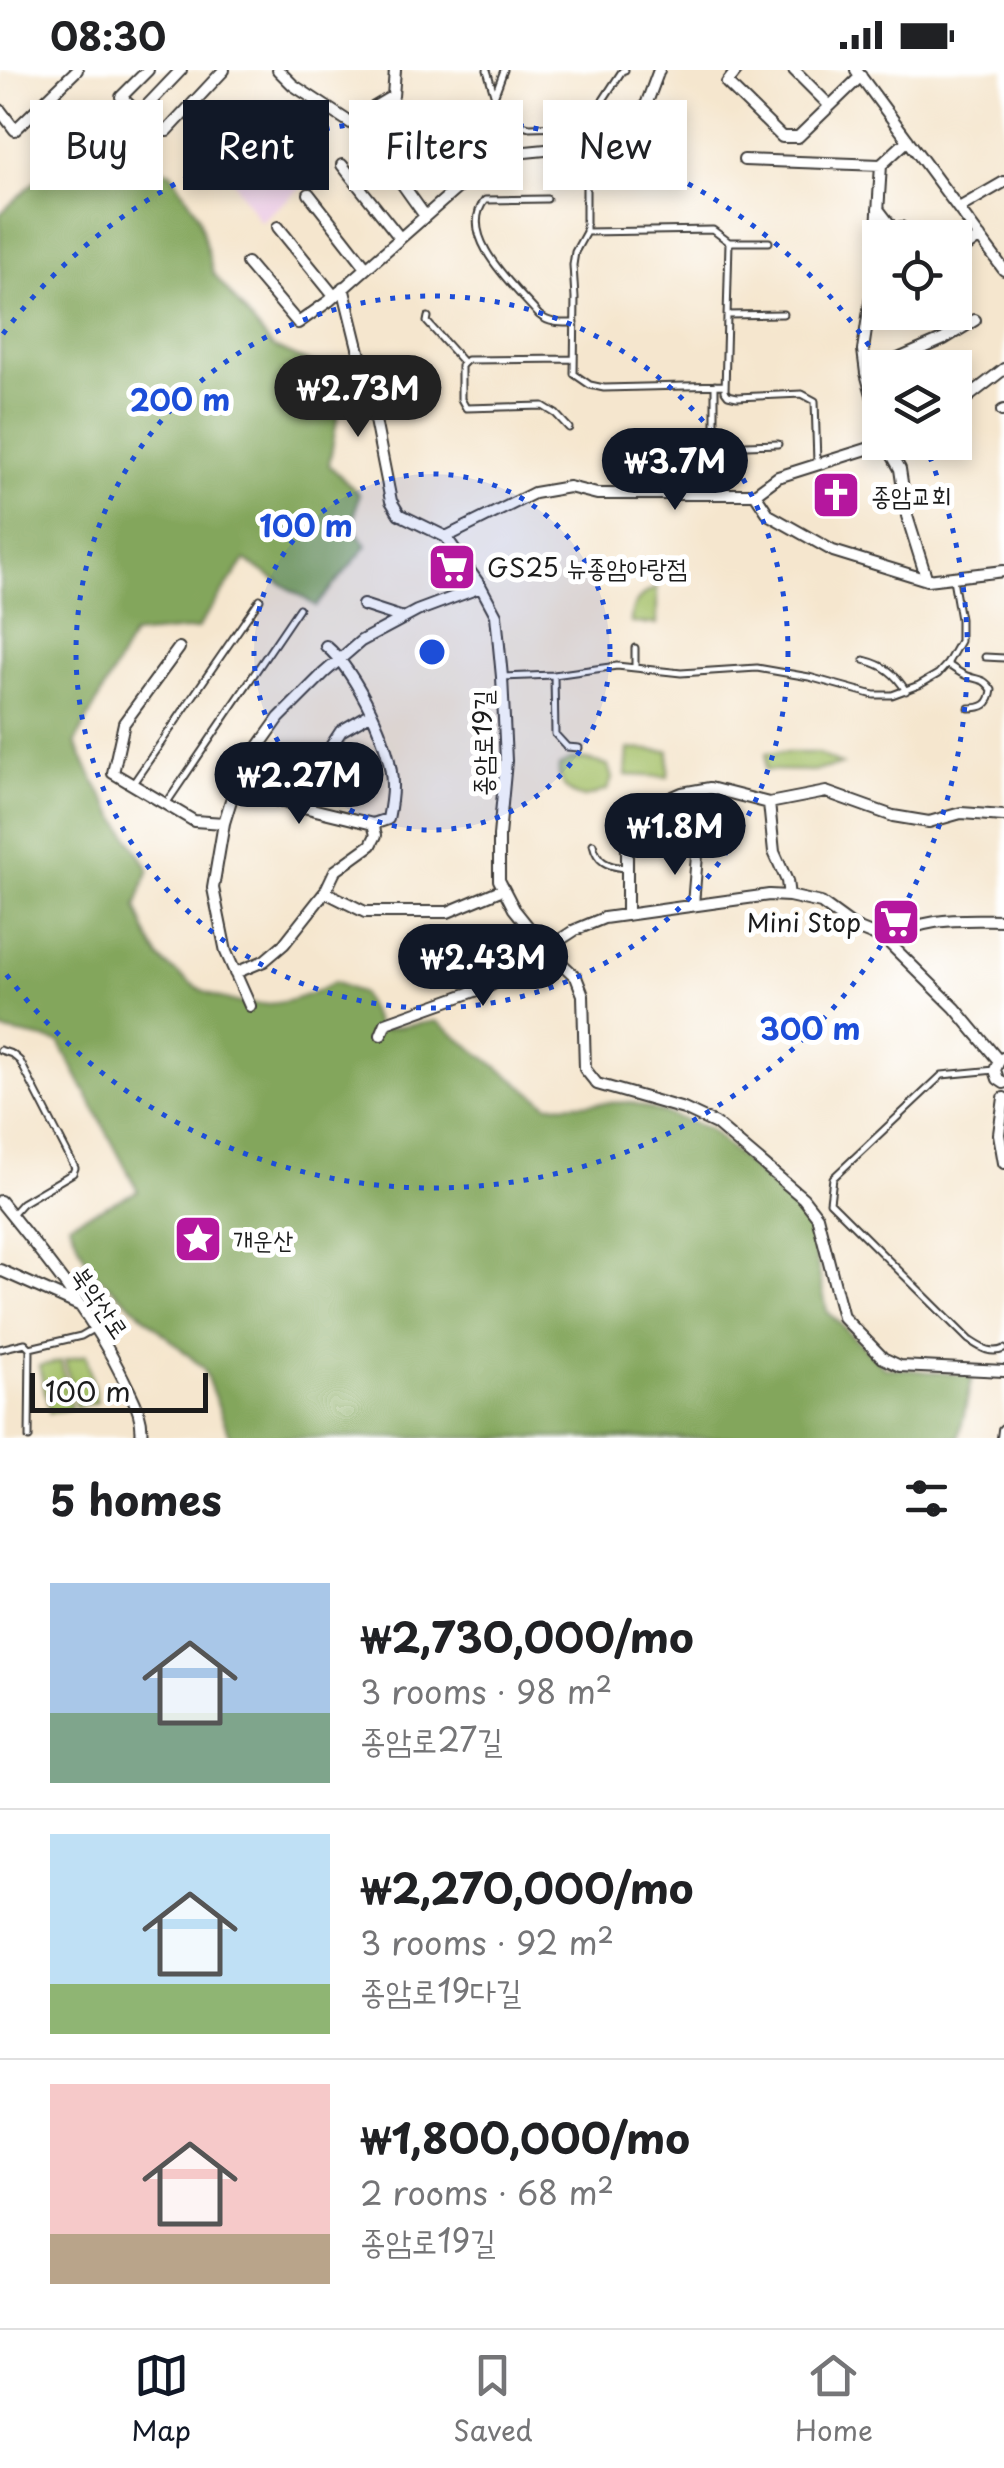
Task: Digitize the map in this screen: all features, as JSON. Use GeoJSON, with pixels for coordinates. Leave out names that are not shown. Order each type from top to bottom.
{"type":"FeatureCollection","features":[{"type":"Feature","properties":{"kind":"street"},"geometry":{"type":"LineString","coordinates":[[0,110],[15,130],[77,70]]}},
{"type":"Feature","properties":{"kind":"street"},"geometry":{"type":"LineString","coordinates":[[125,100],[121,96],[148,70]]}},
{"type":"Feature","properties":{"kind":"street"},"geometry":{"type":"LineString","coordinates":[[152,100],[180,70]]}},
{"type":"Feature","properties":{"kind":"street"},"geometry":{"type":"LineString","coordinates":[[163,130],[167,131],[224,70]]}},
{"type":"Feature","properties":{"kind":"street"},"geometry":{"type":"LineString","coordinates":[[278,70],[293,85],[349,122]]}},
{"type":"Feature","properties":{"kind":"street"},"geometry":{"type":"LineString","coordinates":[[387,100],[394,96],[395,70]]}},
{"type":"Feature","properties":{"kind":"street"},"geometry":{"type":"LineString","coordinates":[[648,100],[659,70]]}},
{"type":"Feature","properties":{"kind":"street"},"geometry":{"type":"LineString","coordinates":[[737,70],[726,82],[782,137],[798,137],[858,73],[1004,270]]}},
{"type":"Feature","properties":{"kind":"street"},"geometry":{"type":"LineString","coordinates":[[794,70],[830,106]]}},
{"type":"Feature","properties":{"kind":"street"},"geometry":{"type":"LineString","coordinates":[[744,160],[880,165],[908,140]]}},
{"type":"Feature","properties":{"kind":"street"},"geometry":{"type":"LineString","coordinates":[[247,263],[298,322],[334,296],[495,155],[543,150]]}},
{"type":"Feature","properties":{"kind":"street"},"geometry":{"type":"LineString","coordinates":[[342,165],[400,238]]}},
{"type":"Feature","properties":{"kind":"street"},"geometry":{"type":"LineString","coordinates":[[863,350],[874,276],[880,165]]}},
{"type":"Feature","properties":{"kind":"street"},"geometry":{"type":"LineString","coordinates":[[959,208],[1004,182]]}},
{"type":"Feature","properties":{"kind":"street"},"geometry":{"type":"LineString","coordinates":[[407,190],[425,216]]}},
{"type":"Feature","properties":{"kind":"street"},"geometry":{"type":"LineString","coordinates":[[309,194],[366,267]]}},
{"type":"Feature","properties":{"kind":"street"},"geometry":{"type":"LineString","coordinates":[[878,208],[887,220]]}},
{"type":"Feature","properties":{"kind":"street"},"geometry":{"type":"LineString","coordinates":[[278,226],[334,296]]}},
{"type":"Feature","properties":{"kind":"street"},"geometry":{"type":"LineString","coordinates":[[972,242],[980,237]]}},
{"type":"Feature","properties":{"kind":"street"},"geometry":{"type":"LineString","coordinates":[[343,287],[391,501],[399,514],[446,537],[534,493],[568,486],[598,494],[754,494],[778,478],[862,451]]}},
{"type":"Feature","properties":{"kind":"street"},"geometry":{"type":"LineString","coordinates":[[919,350],[975,320]]}},
{"type":"Feature","properties":{"kind":"street"},"geometry":{"type":"LineString","coordinates":[[972,394],[1004,369]]}},
{"type":"Feature","properties":{"kind":"street"},"geometry":{"type":"LineString","coordinates":[[895,460],[927,580]]}},
{"type":"Feature","properties":{"kind":"street"},"geometry":{"type":"LineString","coordinates":[[754,494],[769,514],[833,551],[927,580],[1004,570]]}},
{"type":"Feature","properties":{"kind":"street","name":"종암로19길"},"geometry":{"type":"LineString","coordinates":[[446,537],[481,586],[496,615],[506,761],[498,880],[514,909],[546,949],[576,977],[583,996],[585,1069],[596,1084],[684,1109],[716,1124],[803,1198],[817,1216],[843,1318],[883,1358],[900,1366],[1004,1370]]}},
{"type":"Feature","properties":{"kind":"street"},"geometry":{"type":"LineString","coordinates":[[250,1006],[226,952],[213,888],[224,824],[239,774],[280,718],[361,641],[417,610],[481,586]]}},
{"type":"Feature","properties":{"kind":"street"},"geometry":{"type":"LineString","coordinates":[[364,605],[403,618]]}},
{"type":"Feature","properties":{"kind":"street"},"geometry":{"type":"LineString","coordinates":[[234,790],[373,824],[388,819],[392,786],[388,750],[341,658],[326,646]]}},
{"type":"Feature","properties":{"kind":"street"},"geometry":{"type":"LineString","coordinates":[[179,648],[124,724],[113,774],[194,821],[224,824]]}},
{"type":"Feature","properties":{"kind":"street"},"geometry":{"type":"LineString","coordinates":[[298,806],[341,731],[370,714]]}},
{"type":"Feature","properties":{"kind":"street"},"geometry":{"type":"LineString","coordinates":[[627,915],[627,817],[682,793],[710,788],[769,802],[826,792],[894,816],[929,822],[961,814],[1004,816]]}},
{"type":"Feature","properties":{"kind":"street"},"geometry":{"type":"LineString","coordinates":[[769,802],[774,852],[788,881],[789,896]]}},
{"type":"Feature","properties":{"kind":"street"},"geometry":{"type":"LineString","coordinates":[[236,973],[264,961],[284,944],[325,892],[335,871],[371,845],[376,834],[373,824]]}},
{"type":"Feature","properties":{"kind":"street"},"geometry":{"type":"LineString","coordinates":[[693,905],[697,855]]}},
{"type":"Feature","properties":{"kind":"street"},"geometry":{"type":"LineString","coordinates":[[325,892],[365,912],[448,912],[503,889]]}},
{"type":"Feature","properties":{"kind":"street"},"geometry":{"type":"LineString","coordinates":[[381,1035],[386,1023],[527,968],[546,949],[575,930],[604,918],[770,895],[789,896],[821,903],[854,927],[886,940],[955,1008],[999,1063],[998,1079],[1004,1083]]}},
{"type":"Feature","properties":{"kind":"street"},"geometry":{"type":"LineString","coordinates":[[886,940],[905,928],[942,920],[1004,920]]}},
{"type":"Feature","properties":{"kind":"street"},"geometry":{"type":"LineString","coordinates":[[1004,1098],[999,1134],[1004,1163]]}},
{"type":"Feature","properties":{"kind":"street","name":"북악산로"},"geometry":{"type":"LineString","coordinates":[[0,1202],[82,1306],[111,1352],[137,1407],[141,1438]]}},
{"type":"Feature","properties":{"kind":"street"},"geometry":{"type":"LineString","coordinates":[[0,1270],[82,1306]]}},
{"type":"Feature","properties":{"kind":"street"},"geometry":{"type":"LineString","coordinates":[[1003,1438],[1004,1430]]}},
{"type":"Feature","properties":{"kind":"lane"},"geometry":{"type":"LineString","coordinates":[[487,70],[496,100]]}},
{"type":"Feature","properties":{"kind":"lane"},"geometry":{"type":"LineString","coordinates":[[494,97],[504,70]]}},
{"type":"Feature","properties":{"kind":"lane"},"geometry":{"type":"LineString","coordinates":[[523,125],[568,126],[592,117],[625,70]]}},
{"type":"Feature","properties":{"kind":"lane"},"geometry":{"type":"LineString","coordinates":[[586,190],[586,232],[573,265],[574,374],[590,385],[604,388],[725,385]]}},
{"type":"Feature","properties":{"kind":"lane"},"geometry":{"type":"LineString","coordinates":[[547,199],[484,200],[478,210],[476,231],[483,248],[544,320],[574,323]]}},
{"type":"Feature","properties":{"kind":"lane"},"geometry":{"type":"LineString","coordinates":[[586,232],[712,230],[728,242],[770,242]]}},
{"type":"Feature","properties":{"kind":"lane"},"geometry":{"type":"LineString","coordinates":[[728,242],[728,395],[802,394],[815,401],[817,465]]}},
{"type":"Feature","properties":{"kind":"lane"},"geometry":{"type":"LineString","coordinates":[[726,314],[782,314]]}},
{"type":"Feature","properties":{"kind":"lane"},"geometry":{"type":"LineString","coordinates":[[428,318],[427,322],[464,362]]}},
{"type":"Feature","properties":{"kind":"lane"},"geometry":{"type":"LineString","coordinates":[[568,428],[543,406],[466,408],[460,398],[461,366],[474,359],[574,359]]}},
{"type":"Feature","properties":{"kind":"lane"},"geometry":{"type":"LineString","coordinates":[[714,385],[714,443],[778,444]]}},
{"type":"Feature","properties":{"kind":"lane"},"geometry":{"type":"LineString","coordinates":[[502,677],[617,666],[681,672],[756,668],[892,695],[938,674],[948,664],[960,640],[953,577]]}},
{"type":"Feature","properties":{"kind":"lane"},"geometry":{"type":"LineString","coordinates":[[132,785],[260,600]]}},
{"type":"Feature","properties":{"kind":"lane"},"geometry":{"type":"LineString","coordinates":[[166,805],[300,608]]}},
{"type":"Feature","properties":{"kind":"lane"},"geometry":{"type":"LineString","coordinates":[[635,648],[635,668]]}},
{"type":"Feature","properties":{"kind":"lane"},"geometry":{"type":"LineString","coordinates":[[985,656],[1004,658]]}},
{"type":"Feature","properties":{"kind":"lane"},"geometry":{"type":"LineString","coordinates":[[864,660],[889,670],[906,691]]}},
{"type":"Feature","properties":{"kind":"lane"},"geometry":{"type":"LineString","coordinates":[[948,664],[968,677],[986,682],[992,690],[986,705],[969,708]]}},
{"type":"Feature","properties":{"kind":"lane"},"geometry":{"type":"LineString","coordinates":[[554,674],[554,734],[567,746],[580,748]]}},
{"type":"Feature","properties":{"kind":"lane"},"geometry":{"type":"LineString","coordinates":[[593,844],[601,862],[627,868]]}},
{"type":"Feature","properties":{"kind":"lane"},"geometry":{"type":"LineString","coordinates":[[0,1050],[20,1061],[75,1168],[73,1174],[22,1203],[12,1216]]}},
{"type":"Feature","properties":{"kind":"lane"},"geometry":{"type":"LineString","coordinates":[[999,1063],[942,1074],[833,1178],[830,1202],[969,1340],[985,1350],[1004,1349]]}},
{"type":"Feature","properties":{"kind":"lane"},"geometry":{"type":"LineString","coordinates":[[30,1348],[81,1336],[96,1327]]}},
{"type":"Feature","properties":{"kind":"lane"},"geometry":{"type":"LineString","coordinates":[[0,1349],[23,1343],[30,1348],[29,1438]]}},
{"type":"Feature","properties":{"kind":"shaded area"},"geometry":{"type":"Polygon","coordinates":[[[239,190],[299,190],[260,222],[239,190]]]}},
{"type":"Feature","properties":{"kind":"green space"},"geometry":{"type":"Polygon","coordinates":[[[163,170],[171,172],[198,214],[213,273],[272,346],[322,368],[339,409],[329,465],[359,494],[353,527],[367,546],[316,606],[245,560],[197,629],[133,635],[75,743],[97,787],[149,869],[136,907],[159,957],[200,989],[238,1002],[277,1003],[334,982],[361,993],[380,1030],[436,1021],[548,1105],[631,1102],[708,1128],[808,1219],[827,1311],[884,1367],[972,1376],[959,1438],[231,1438],[203,1368],[90,1269],[69,1223],[138,1191],[59,1042],[0,1030],[0,214],[30,186],[30,190],[163,190],[163,170]]]}},
{"type":"Feature","properties":{"kind":"green space"},"geometry":{"type":"Polygon","coordinates":[[[657,588],[657,624],[631,623],[638,601],[657,588]]]}},
{"type":"Feature","properties":{"kind":"green space"},"geometry":{"type":"Polygon","coordinates":[[[628,749],[669,751],[668,777],[626,775],[628,749]]]}},
{"type":"Feature","properties":{"kind":"green space"},"geometry":{"type":"Polygon","coordinates":[[[817,753],[842,765],[813,771],[765,770],[766,754],[817,753]]]}},
{"type":"Feature","properties":{"kind":"green space"},"geometry":{"type":"Polygon","coordinates":[[[583,759],[608,765],[612,779],[607,790],[582,797],[564,786],[559,766],[583,759]]]}},
{"type":"Feature","properties":{"kind":"green space"},"geometry":{"type":"Polygon","coordinates":[[[86,1355],[97,1402],[76,1407],[65,1360],[86,1355]]]}},
{"type":"Feature","properties":{"kind":"green space"},"geometry":{"type":"Polygon","coordinates":[[[61,1361],[71,1408],[50,1413],[39,1366],[61,1361]]]}},
{"type":"Feature","properties":{"kind":"place","name":"종암교회"},"geometry":{"type":"Point","coordinates":[836,495]}},
{"type":"Feature","properties":{"kind":"place","name":"GS25 뉴종암아랑점"},"geometry":{"type":"Point","coordinates":[452,567]}},
{"type":"Feature","properties":{"kind":"place","name":"Mini Stop"},"geometry":{"type":"Point","coordinates":[896,922]}},
{"type":"Feature","properties":{"kind":"place","name":"개운산"},"geometry":{"type":"Point","coordinates":[198,1239]}}]}
